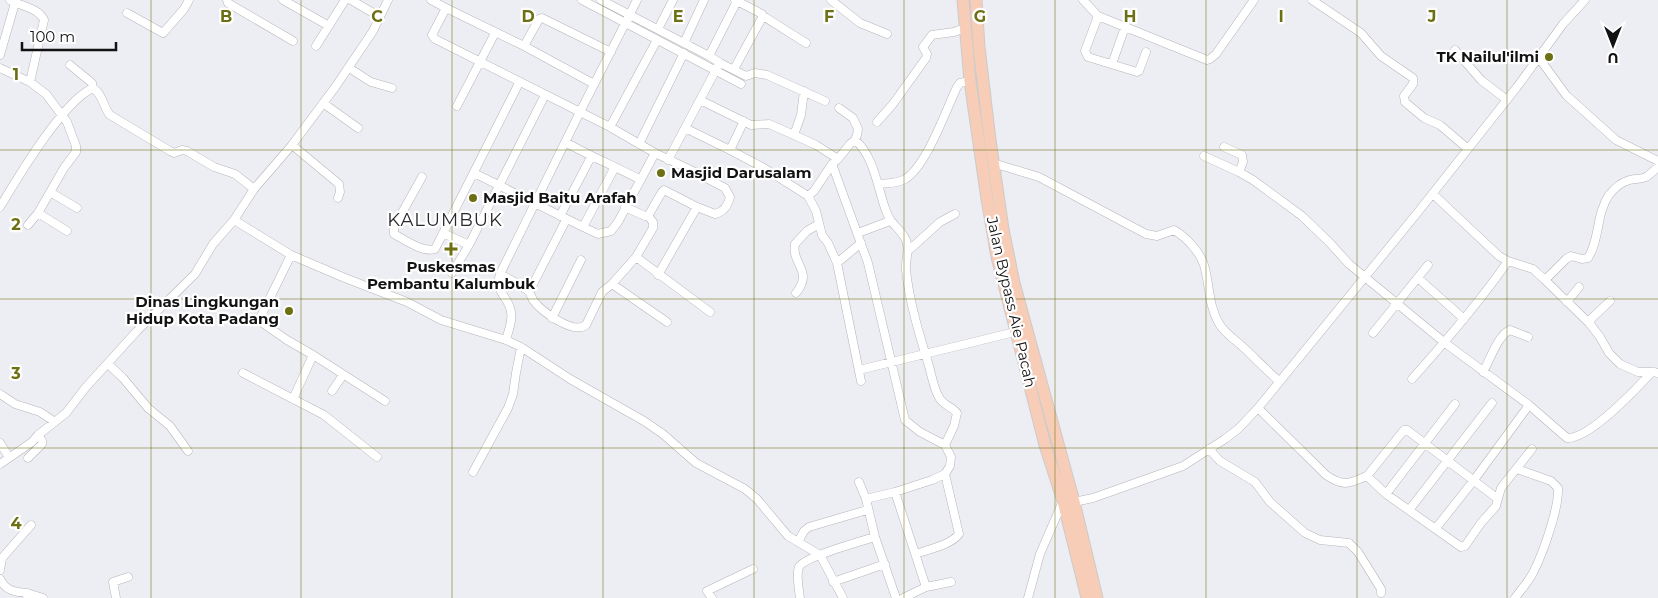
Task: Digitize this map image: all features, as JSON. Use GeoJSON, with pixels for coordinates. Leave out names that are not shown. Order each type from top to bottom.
{"type":"FeatureCollection","features":[{"type":"Feature","properties":{"kind":"highway","name":"Jalan Bypass Aie Pacah"},"geometry":{"type":"LineString","coordinates":[[963,0],[970,81],[994,238],[1015,332],[1045,445],[1068,502],[1087,598]]}},
{"type":"Feature","properties":{"kind":"highway"},"geometry":{"type":"LineString","coordinates":[[976,0],[979,46],[993,163],[1014,284],[1068,502],[1097,598]]}},
{"type":"Feature","properties":{"kind":"highway"},"geometry":{"type":"LineString","coordinates":[[965,28],[978,22]]}},
{"type":"Feature","properties":{"kind":"street"},"geometry":{"type":"LineString","coordinates":[[127,12],[163,33],[184,9],[189,0]]}},
{"type":"Feature","properties":{"kind":"street"},"geometry":{"type":"LineString","coordinates":[[227,0],[228,3],[294,41]]}},
{"type":"Feature","properties":{"kind":"street"},"geometry":{"type":"LineString","coordinates":[[283,0],[329,26]]}},
{"type":"Feature","properties":{"kind":"street"},"geometry":{"type":"LineString","coordinates":[[316,46],[345,0]]}},
{"type":"Feature","properties":{"kind":"street"},"geometry":{"type":"LineString","coordinates":[[351,0],[380,17]]}},
{"type":"Feature","properties":{"kind":"street"},"geometry":{"type":"LineString","coordinates":[[0,464],[32,442],[66,413],[86,387],[137,332],[195,274],[213,244],[234,220],[254,190],[292,145],[348,68],[373,31],[388,0]]}},
{"type":"Feature","properties":{"kind":"street"},"geometry":{"type":"LineString","coordinates":[[431,0],[524,46],[594,84]]}},
{"type":"Feature","properties":{"kind":"street"},"geometry":{"type":"LineString","coordinates":[[582,0],[684,53],[718,66],[734,69],[746,76],[755,73],[767,75],[825,101]]}},
{"type":"Feature","properties":{"kind":"street"},"geometry":{"type":"LineString","coordinates":[[601,0],[710,56],[718,66],[741,84]]}},
{"type":"Feature","properties":{"kind":"street"},"geometry":{"type":"LineString","coordinates":[[506,340],[512,318],[511,309],[498,287],[500,274],[637,0]]}},
{"type":"Feature","properties":{"kind":"street"},"geometry":{"type":"LineString","coordinates":[[658,29],[673,0]]}},
{"type":"Feature","properties":{"kind":"street"},"geometry":{"type":"LineString","coordinates":[[684,42],[704,0]]}},
{"type":"Feature","properties":{"kind":"street"},"geometry":{"type":"LineString","coordinates":[[831,0],[860,23],[887,34]]}},
{"type":"Feature","properties":{"kind":"street"},"geometry":{"type":"LineString","coordinates":[[1083,0],[1098,16],[1204,59],[1210,59],[1216,54],[1254,0]]}},
{"type":"Feature","properties":{"kind":"street"},"geometry":{"type":"LineString","coordinates":[[1312,0],[1361,33],[1381,56],[1413,78],[1413,84],[1404,96],[1405,102],[1424,118],[1440,125],[1468,149]]}},
{"type":"Feature","properties":{"kind":"street"},"geometry":{"type":"LineString","coordinates":[[1028,598],[1040,554],[1068,502],[1092,498],[1183,466],[1238,429],[1258,408],[1433,194],[1518,87],[1563,24],[1585,0]]}},
{"type":"Feature","properties":{"kind":"street"},"geometry":{"type":"LineString","coordinates":[[0,55],[4,27],[12,1],[43,16],[44,20],[30,82]]}},
{"type":"Feature","properties":{"kind":"street"},"geometry":{"type":"LineString","coordinates":[[710,56],[736,1],[748,3],[763,16],[806,43]]}},
{"type":"Feature","properties":{"kind":"street"},"geometry":{"type":"LineString","coordinates":[[446,8],[433,32],[433,37],[610,127],[668,160],[693,171],[727,191],[730,197],[723,210],[718,213],[710,213],[664,190],[648,216]]}},
{"type":"Feature","properties":{"kind":"street"},"geometry":{"type":"LineString","coordinates":[[734,69],[763,16]]}},
{"type":"Feature","properties":{"kind":"street"},"geometry":{"type":"LineString","coordinates":[[1098,16],[1085,53],[1088,57],[1137,72],[1146,52]]}},
{"type":"Feature","properties":{"kind":"street"},"geometry":{"type":"LineString","coordinates":[[524,46],[539,19],[542,18],[611,52]]}},
{"type":"Feature","properties":{"kind":"street"},"geometry":{"type":"LineString","coordinates":[[1112,64],[1125,27]]}},
{"type":"Feature","properties":{"kind":"street"},"geometry":{"type":"LineString","coordinates":[[876,122],[893,104],[926,58],[927,54],[924,47],[932,35],[954,32],[965,28]]}},
{"type":"Feature","properties":{"kind":"street"},"geometry":{"type":"LineString","coordinates":[[457,106],[495,33]]}},
{"type":"Feature","properties":{"kind":"street"},"geometry":{"type":"LineString","coordinates":[[610,127],[657,40]]}},
{"type":"Feature","properties":{"kind":"street"},"geometry":{"type":"LineString","coordinates":[[1455,50],[1481,80],[1507,100]]}},
{"type":"Feature","properties":{"kind":"street"},"geometry":{"type":"LineString","coordinates":[[639,144],[684,53]]}},
{"type":"Feature","properties":{"kind":"street"},"geometry":{"type":"LineString","coordinates":[[1539,58],[1566,95],[1616,140],[1658,161]]}},
{"type":"Feature","properties":{"kind":"street"},"geometry":{"type":"LineString","coordinates":[[70,65],[92,83],[93,88],[99,92],[110,115],[172,152],[187,151],[214,167],[235,174],[254,190]]}},
{"type":"Feature","properties":{"kind":"street"},"geometry":{"type":"LineString","coordinates":[[668,160],[718,66]]}},
{"type":"Feature","properties":{"kind":"street"},"geometry":{"type":"LineString","coordinates":[[0,68],[30,82],[46,94],[68,122],[76,146],[76,152],[38,213],[28,225]]}},
{"type":"Feature","properties":{"kind":"street"},"geometry":{"type":"LineString","coordinates":[[348,68],[371,82],[392,88]]}},
{"type":"Feature","properties":{"kind":"street"},"geometry":{"type":"LineString","coordinates":[[878,184],[901,181],[912,173],[923,158],[957,87],[960,83],[970,81]]}},
{"type":"Feature","properties":{"kind":"street"},"geometry":{"type":"LineString","coordinates":[[422,176],[394,227],[394,234],[430,251],[436,249],[519,82]]}},
{"type":"Feature","properties":{"kind":"street"},"geometry":{"type":"LineString","coordinates":[[0,207],[62,114],[88,90],[93,88]]}},
{"type":"Feature","properties":{"kind":"street"},"geometry":{"type":"LineString","coordinates":[[794,135],[801,115],[804,91]]}},
{"type":"Feature","properties":{"kind":"street"},"geometry":{"type":"LineString","coordinates":[[452,273],[469,245],[545,95]]}},
{"type":"Feature","properties":{"kind":"street"},"geometry":{"type":"LineString","coordinates":[[700,100],[754,126],[769,124],[816,145],[835,162],[870,272],[905,420],[920,432],[944,445],[951,457],[950,466],[945,474],[895,492],[866,499]]}},
{"type":"Feature","properties":{"kind":"street"},"geometry":{"type":"LineString","coordinates":[[323,103],[358,128]]}},
{"type":"Feature","properties":{"kind":"street"},"geometry":{"type":"LineString","coordinates":[[808,196],[855,140],[858,129],[856,123],[847,112],[840,108]]}},
{"type":"Feature","properties":{"kind":"street"},"geometry":{"type":"LineString","coordinates":[[730,150],[744,121]]}},
{"type":"Feature","properties":{"kind":"street"},"geometry":{"type":"LineString","coordinates":[[685,128],[764,168],[808,196],[816,211],[822,235],[828,243],[836,263],[861,381]]}},
{"type":"Feature","properties":{"kind":"street"},"geometry":{"type":"LineString","coordinates":[[855,140],[865,152],[890,221],[906,241],[908,251],[906,270],[925,354],[939,398],[957,413],[954,426],[944,445]]}},
{"type":"Feature","properties":{"kind":"street"},"geometry":{"type":"LineString","coordinates":[[565,142],[591,157],[641,180]]}},
{"type":"Feature","properties":{"kind":"street"},"geometry":{"type":"LineString","coordinates":[[292,145],[339,184],[340,192],[338,198]]}},
{"type":"Feature","properties":{"kind":"street"},"geometry":{"type":"LineString","coordinates":[[1224,147],[1242,155],[1243,162],[1239,172]]}},
{"type":"Feature","properties":{"kind":"street"},"geometry":{"type":"LineString","coordinates":[[474,173],[598,234],[611,231],[618,222],[655,153]]}},
{"type":"Feature","properties":{"kind":"street"},"geometry":{"type":"LineString","coordinates":[[1204,156],[1239,172],[1278,197],[1302,216],[1344,259],[1445,343],[1529,406],[1567,438],[1583,433],[1622,403],[1655,373]]}},
{"type":"Feature","properties":{"kind":"street"},"geometry":{"type":"LineString","coordinates":[[530,292],[591,157]]}},
{"type":"Feature","properties":{"kind":"street"},"geometry":{"type":"LineString","coordinates":[[993,163],[1039,177],[1146,234],[1157,236],[1174,230],[1182,235],[1204,264],[1210,300],[1221,326],[1279,382]]}},
{"type":"Feature","properties":{"kind":"street"},"geometry":{"type":"LineString","coordinates":[[583,227],[615,167]]}},
{"type":"Feature","properties":{"kind":"street"},"geometry":{"type":"LineString","coordinates":[[1545,280],[1571,256],[1588,258],[1597,235],[1602,209],[1609,195],[1618,186],[1628,180],[1645,177],[1658,167]]}},
{"type":"Feature","properties":{"kind":"street"},"geometry":{"type":"LineString","coordinates":[[50,192],[77,208]]}},
{"type":"Feature","properties":{"kind":"street"},"geometry":{"type":"LineString","coordinates":[[1433,194],[1499,256],[1533,269],[1590,324],[1609,352],[1620,364],[1638,372],[1655,373]]}},
{"type":"Feature","properties":{"kind":"street"},"geometry":{"type":"LineString","coordinates":[[500,274],[530,292],[533,299],[552,318],[570,326],[583,327],[602,292],[612,284],[636,257],[653,228],[648,216],[625,207]]}},
{"type":"Feature","properties":{"kind":"street"},"geometry":{"type":"LineString","coordinates":[[658,275],[697,207]]}},
{"type":"Feature","properties":{"kind":"street"},"geometry":{"type":"LineString","coordinates":[[38,213],[67,232]]}},
{"type":"Feature","properties":{"kind":"street"},"geometry":{"type":"LineString","coordinates":[[908,251],[940,222],[955,214]]}},
{"type":"Feature","properties":{"kind":"street"},"geometry":{"type":"LineString","coordinates":[[234,220],[291,255],[407,302],[441,320],[506,340],[522,347],[570,379],[644,421],[663,434],[702,467],[744,489],[757,499],[788,536],[820,555],[843,598]]}},
{"type":"Feature","properties":{"kind":"street"},"geometry":{"type":"LineString","coordinates":[[858,233],[890,221]]}},
{"type":"Feature","properties":{"kind":"street"},"geometry":{"type":"LineString","coordinates":[[796,293],[802,286],[804,278],[794,250],[794,244],[807,231],[819,224]]}},
{"type":"Feature","properties":{"kind":"street"},"geometry":{"type":"LineString","coordinates":[[443,233],[469,245]]}},
{"type":"Feature","properties":{"kind":"street"},"geometry":{"type":"LineString","coordinates":[[836,263],[861,243]]}},
{"type":"Feature","properties":{"kind":"street"},"geometry":{"type":"LineString","coordinates":[[291,255],[262,314],[264,324],[385,401]]}},
{"type":"Feature","properties":{"kind":"street"},"geometry":{"type":"LineString","coordinates":[[636,257],[710,312]]}},
{"type":"Feature","properties":{"kind":"street"},"geometry":{"type":"LineString","coordinates":[[552,318],[581,260]]}},
{"type":"Feature","properties":{"kind":"street"},"geometry":{"type":"LineString","coordinates":[[1412,379],[1445,343],[1508,261]]}},
{"type":"Feature","properties":{"kind":"street"},"geometry":{"type":"LineString","coordinates":[[1372,333],[1428,265]]}},
{"type":"Feature","properties":{"kind":"street"},"geometry":{"type":"LineString","coordinates":[[1418,278],[1464,319]]}},
{"type":"Feature","properties":{"kind":"street"},"geometry":{"type":"LineString","coordinates":[[612,284],[667,322]]}},
{"type":"Feature","properties":{"kind":"street"},"geometry":{"type":"LineString","coordinates":[[1567,302],[1580,287]]}},
{"type":"Feature","properties":{"kind":"street"},"geometry":{"type":"LineString","coordinates":[[1590,324],[1591,319],[1610,301]]}},
{"type":"Feature","properties":{"kind":"street"},"geometry":{"type":"LineString","coordinates":[[1483,372],[1499,340],[1507,331],[1510,330],[1528,337]]}},
{"type":"Feature","properties":{"kind":"street"},"geometry":{"type":"LineString","coordinates":[[859,370],[1015,332]]}},
{"type":"Feature","properties":{"kind":"street"},"geometry":{"type":"LineString","coordinates":[[473,472],[508,408],[513,394],[522,347]]}},
{"type":"Feature","properties":{"kind":"street"},"geometry":{"type":"LineString","coordinates":[[293,399],[313,355]]}},
{"type":"Feature","properties":{"kind":"street"},"geometry":{"type":"LineString","coordinates":[[108,364],[123,378],[148,408],[170,426],[188,451]]}},
{"type":"Feature","properties":{"kind":"street"},"geometry":{"type":"LineString","coordinates":[[243,373],[333,420],[377,457]]}},
{"type":"Feature","properties":{"kind":"street"},"geometry":{"type":"LineString","coordinates":[[332,391],[343,375]]}},
{"type":"Feature","properties":{"kind":"street"},"geometry":{"type":"LineString","coordinates":[[0,394],[15,404],[40,412],[55,422]]}},
{"type":"Feature","properties":{"kind":"street"},"geometry":{"type":"LineString","coordinates":[[1410,509],[1492,403]]}},
{"type":"Feature","properties":{"kind":"street"},"geometry":{"type":"LineString","coordinates":[[1386,494],[1455,404]]}},
{"type":"Feature","properties":{"kind":"street"},"geometry":{"type":"LineString","coordinates":[[1436,528],[1529,406]]}},
{"type":"Feature","properties":{"kind":"street"},"geometry":{"type":"LineString","coordinates":[[1258,408],[1326,475],[1337,483],[1346,485],[1367,476],[1404,430],[1407,430],[1498,499]]}},
{"type":"Feature","properties":{"kind":"street"},"geometry":{"type":"LineString","coordinates":[[28,458],[42,444],[42,440],[38,435]]}},
{"type":"Feature","properties":{"kind":"street"},"geometry":{"type":"LineString","coordinates":[[0,443],[9,457]]}},
{"type":"Feature","properties":{"kind":"street"},"geometry":{"type":"LineString","coordinates":[[1209,449],[1220,461],[1254,482],[1270,502],[1305,533],[1320,540],[1349,543],[1353,546],[1381,589],[1381,593]]}},
{"type":"Feature","properties":{"kind":"street"},"geometry":{"type":"LineString","coordinates":[[1367,476],[1386,494],[1410,509],[1458,545],[1465,546],[1496,506],[1501,488],[1532,449]]}},
{"type":"Feature","properties":{"kind":"street"},"geometry":{"type":"LineString","coordinates":[[1515,598],[1534,571],[1556,510],[1558,496],[1558,488],[1550,481],[1517,469]]}},
{"type":"Feature","properties":{"kind":"street"},"geometry":{"type":"LineString","coordinates":[[916,554],[949,542],[958,536],[945,474]]}},
{"type":"Feature","properties":{"kind":"street"},"geometry":{"type":"LineString","coordinates":[[859,482],[866,499],[867,510],[875,537],[896,598]]}},
{"type":"Feature","properties":{"kind":"street"},"geometry":{"type":"LineString","coordinates":[[895,492],[926,587]]}},
{"type":"Feature","properties":{"kind":"street"},"geometry":{"type":"LineString","coordinates":[[798,542],[804,530],[810,527],[867,510]]}},
{"type":"Feature","properties":{"kind":"street"},"geometry":{"type":"LineString","coordinates":[[0,570],[1,556],[30,526]]}},
{"type":"Feature","properties":{"kind":"street"},"geometry":{"type":"LineString","coordinates":[[800,598],[798,571],[804,562],[875,537]]}},
{"type":"Feature","properties":{"kind":"street"},"geometry":{"type":"LineString","coordinates":[[833,582],[885,564]]}},
{"type":"Feature","properties":{"kind":"street"},"geometry":{"type":"LineString","coordinates":[[712,598],[707,591],[753,569]]}},
{"type":"Feature","properties":{"kind":"street"},"geometry":{"type":"LineString","coordinates":[[116,598],[113,582],[128,577]]}},
{"type":"Feature","properties":{"kind":"street"},"geometry":{"type":"LineString","coordinates":[[0,579],[5,587],[10,590],[27,596],[43,598]]}},
{"type":"Feature","properties":{"kind":"street"},"geometry":{"type":"LineString","coordinates":[[903,598],[926,587],[951,582]]}},
{"type":"Feature","properties":{"kind":"place","name":"TK Nailul'ilmi"},"geometry":{"type":"Point","coordinates":[1549,57]}},
{"type":"Feature","properties":{"kind":"place","name":"Masjid Darusalam"},"geometry":{"type":"Point","coordinates":[661,173]}},
{"type":"Feature","properties":{"kind":"place","name":"Masjid Baitu Arafah"},"geometry":{"type":"Point","coordinates":[473,198]}},
{"type":"Feature","properties":{"kind":"place","name":"Puskesmas Pembantu Kalumbuk"},"geometry":{"type":"Point","coordinates":[451,249]}},
{"type":"Feature","properties":{"kind":"place","name":"Dinas Lingkungan Hidup Kota Padang"},"geometry":{"type":"Point","coordinates":[289,311]}},
{"type":"Feature","properties":{"kind":"district","name":"KALUMBUK"},"geometry":{"type":"Point","coordinates":[445,220]}}]}
